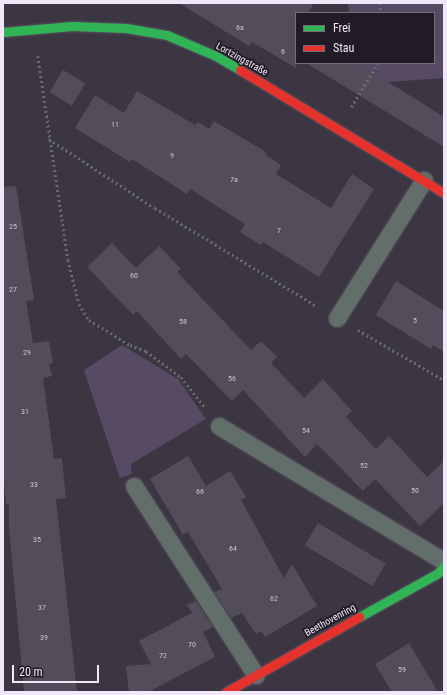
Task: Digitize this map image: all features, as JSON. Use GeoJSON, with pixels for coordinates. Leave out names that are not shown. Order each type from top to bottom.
{"type":"FeatureCollection","features":[{"type":"Feature","properties":{"kind":"street","name":"Lortzingstraße"},"geometry":{"type":"LineString","coordinates":[[3,32],[72,26],[126,28],[167,35],[216,56],[444,193]]}},
{"type":"Feature","properties":{"kind":"street","name":"Beethovenring"},"geometry":{"type":"LineString","coordinates":[[226,692],[438,573],[444,566]]}},
{"type":"Feature","properties":{"kind":"lane"},"geometry":{"type":"LineString","coordinates":[[337,318],[424,180]]}},
{"type":"Feature","properties":{"kind":"lane"},"geometry":{"type":"LineString","coordinates":[[219,426],[444,561]]}},
{"type":"Feature","properties":{"kind":"lane"},"geometry":{"type":"LineString","coordinates":[[134,486],[256,675]]}},
{"type":"Feature","properties":{"kind":"path"},"geometry":{"type":"LineString","coordinates":[[34,29],[49,139],[73,285],[89,320],[130,345],[146,351],[181,377],[219,426]]}},
{"type":"Feature","properties":{"kind":"path"},"geometry":{"type":"LineString","coordinates":[[338,128],[377,64]]}},
{"type":"Feature","properties":{"kind":"path"},"geometry":{"type":"LineString","coordinates":[[49,139],[154,208],[337,318],[444,380]]}},
{"type":"Feature","properties":{"kind":"shaded area"},"geometry":{"type":"Polygon","coordinates":[[[348,3],[444,3],[444,78],[388,82],[357,64],[435,64],[435,12],[349,12],[348,3]]]}},
{"type":"Feature","properties":{"kind":"shaded area"},"geometry":{"type":"Polygon","coordinates":[[[122,345],[178,379],[206,419],[131,464],[132,474],[120,478],[84,370],[122,345]]]}},
{"type":"Feature","properties":{"kind":"building"},"geometry":{"type":"Polygon","coordinates":[[[179,3],[314,3],[309,12],[295,12],[296,68],[252,42],[249,46],[179,3]]]}},
{"type":"Feature","properties":{"kind":"building"},"geometry":{"type":"Polygon","coordinates":[[[308,64],[360,64],[444,117],[444,147],[308,64]]]}},
{"type":"Feature","properties":{"kind":"building"},"geometry":{"type":"Polygon","coordinates":[[[63,70],[85,83],[72,106],[50,92],[63,70]]]}},
{"type":"Feature","properties":{"kind":"building"},"geometry":{"type":"Polygon","coordinates":[[[137,91],[195,125],[198,122],[209,129],[214,121],[266,152],[265,154],[281,165],[276,174],[331,208],[352,174],[374,189],[319,277],[263,242],[261,245],[240,232],[245,224],[190,189],[187,194],[132,159],[130,162],[75,128],[95,95],[124,113],[137,91]]]}},
{"type":"Feature","properties":{"kind":"building"},"geometry":{"type":"Polygon","coordinates":[[[16,186],[34,300],[26,301],[33,343],[49,341],[53,363],[49,364],[52,376],[43,378],[54,459],[62,458],[66,498],[56,499],[77,692],[24,692],[9,528],[9,504],[6,504],[3,472],[3,187],[16,186]]]}},
{"type":"Feature","properties":{"kind":"building"},"geometry":{"type":"Polygon","coordinates":[[[112,243],[136,268],[159,246],[181,269],[177,272],[251,350],[261,341],[277,357],[271,363],[304,398],[323,379],[352,411],[346,417],[376,449],[389,436],[427,477],[444,461],[444,503],[420,526],[375,479],[363,491],[317,444],[305,457],[243,390],[232,401],[186,354],[181,359],[137,311],[133,315],[87,267],[112,243]]]}},
{"type":"Feature","properties":{"kind":"building"},"geometry":{"type":"Polygon","coordinates":[[[396,281],[444,311],[444,352],[433,345],[431,349],[376,315],[396,281]]]}},
{"type":"Feature","properties":{"kind":"building"},"geometry":{"type":"Polygon","coordinates":[[[188,456],[206,486],[230,471],[246,497],[241,500],[284,578],[292,564],[317,606],[265,637],[261,631],[256,634],[242,613],[231,618],[214,592],[222,589],[188,532],[183,535],[150,479],[188,456]]]}},
{"type":"Feature","properties":{"kind":"building"},"geometry":{"type":"Polygon","coordinates":[[[318,523],[386,564],[372,586],[305,545],[318,523]]]}},
{"type":"Feature","properties":{"kind":"building"},"geometry":{"type":"Polygon","coordinates":[[[196,601],[213,627],[203,632],[215,657],[148,692],[129,692],[126,666],[151,664],[139,641],[192,613],[187,605],[196,601]]]}},
{"type":"Feature","properties":{"kind":"building"},"geometry":{"type":"Polygon","coordinates":[[[409,643],[438,692],[392,692],[375,664],[409,643]]]}},
{"type":"Feature","properties":{"kind":"traffic: fast"},"geometry":{"type":"LineString","coordinates":[[3,32],[72,26],[126,28],[167,35],[216,56],[240,70]]}},
{"type":"Feature","properties":{"kind":"traffic: fast"},"geometry":{"type":"LineString","coordinates":[[359,617],[438,573],[444,566]]}},
{"type":"Feature","properties":{"kind":"traffic: jam"},"geometry":{"type":"LineString","coordinates":[[240,70],[444,193]]}},
{"type":"Feature","properties":{"kind":"traffic: jam"},"geometry":{"type":"LineString","coordinates":[[226,692],[359,617]]}}]}
